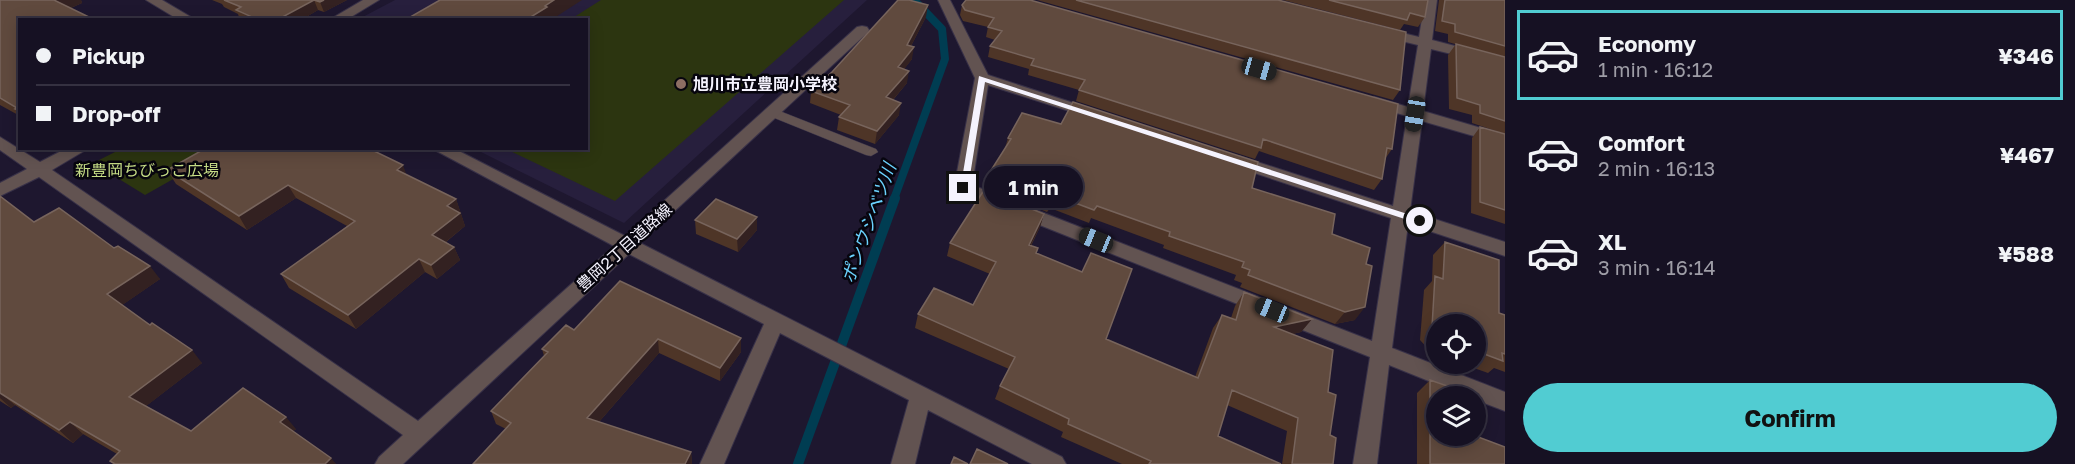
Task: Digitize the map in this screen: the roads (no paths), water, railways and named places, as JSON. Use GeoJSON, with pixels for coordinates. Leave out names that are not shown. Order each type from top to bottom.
{"type":"FeatureCollection","features":[{"type":"Feature","properties":{"kind":"street"},"geometry":{"type":"LineString","coordinates":[[152,0],[186,18]]}},
{"type":"Feature","properties":{"kind":"street"},"geometry":{"type":"LineString","coordinates":[[339,18],[373,0]]}},
{"type":"Feature","properties":{"kind":"street"},"geometry":{"type":"LineString","coordinates":[[944,0],[982,78],[963,188],[1505,402]]}},
{"type":"Feature","properties":{"kind":"street"},"geometry":{"type":"LineString","coordinates":[[1365,464],[1431,0]]}},
{"type":"Feature","properties":{"kind":"street"},"geometry":{"type":"LineString","coordinates":[[1371,29],[1505,63]]}},
{"type":"Feature","properties":{"kind":"street","name":"豊岡2丁目道路線"},"geometry":{"type":"LineString","coordinates":[[387,464],[862,30]]}},
{"type":"Feature","properties":{"kind":"street"},"geometry":{"type":"LineString","coordinates":[[982,78],[1106,118]]}},
{"type":"Feature","properties":{"kind":"street"},"geometry":{"type":"LineString","coordinates":[[1358,97],[1505,140]]}},
{"type":"Feature","properties":{"kind":"street"},"geometry":{"type":"LineString","coordinates":[[0,142],[420,434]]}},
{"type":"Feature","properties":{"kind":"street"},"geometry":{"type":"LineString","coordinates":[[0,190],[77,150]]}},
{"type":"Feature","properties":{"kind":"street"},"geometry":{"type":"LineString","coordinates":[[443,150],[1054,464]]}},
{"type":"Feature","properties":{"kind":"street"},"geometry":{"type":"LineString","coordinates":[[1218,155],[1505,249]]}},
{"type":"Feature","properties":{"kind":"street"},"geometry":{"type":"LineString","coordinates":[[712,464],[775,322]]}},
{"type":"Feature","properties":{"kind":"street"},"geometry":{"type":"LineString","coordinates":[[903,464],[921,397]]}},
{"type":"Feature","properties":{"kind":"lane"},"geometry":{"type":"LineString","coordinates":[[772,112],[871,152]]}},
{"type":"Feature","properties":{"kind":"waterway","name":"ポンウシベツ川"},"geometry":{"type":"LineString","coordinates":[[894,199],[945,59],[942,29],[914,0]]}},
{"type":"Feature","properties":{"kind":"waterway","name":"ポンウシベツ川"},"geometry":{"type":"LineString","coordinates":[[798,464],[895,198]]}},
{"type":"Feature","properties":{"kind":"place","name":"旭川市立豊岡小学校"},"geometry":{"type":"Point","coordinates":[681,84]}},
{"type":"Feature","properties":{"kind":"park label","name":"新豊岡ちびっこ広場"},"geometry":{"type":"Point","coordinates":[147,170]}}]}
